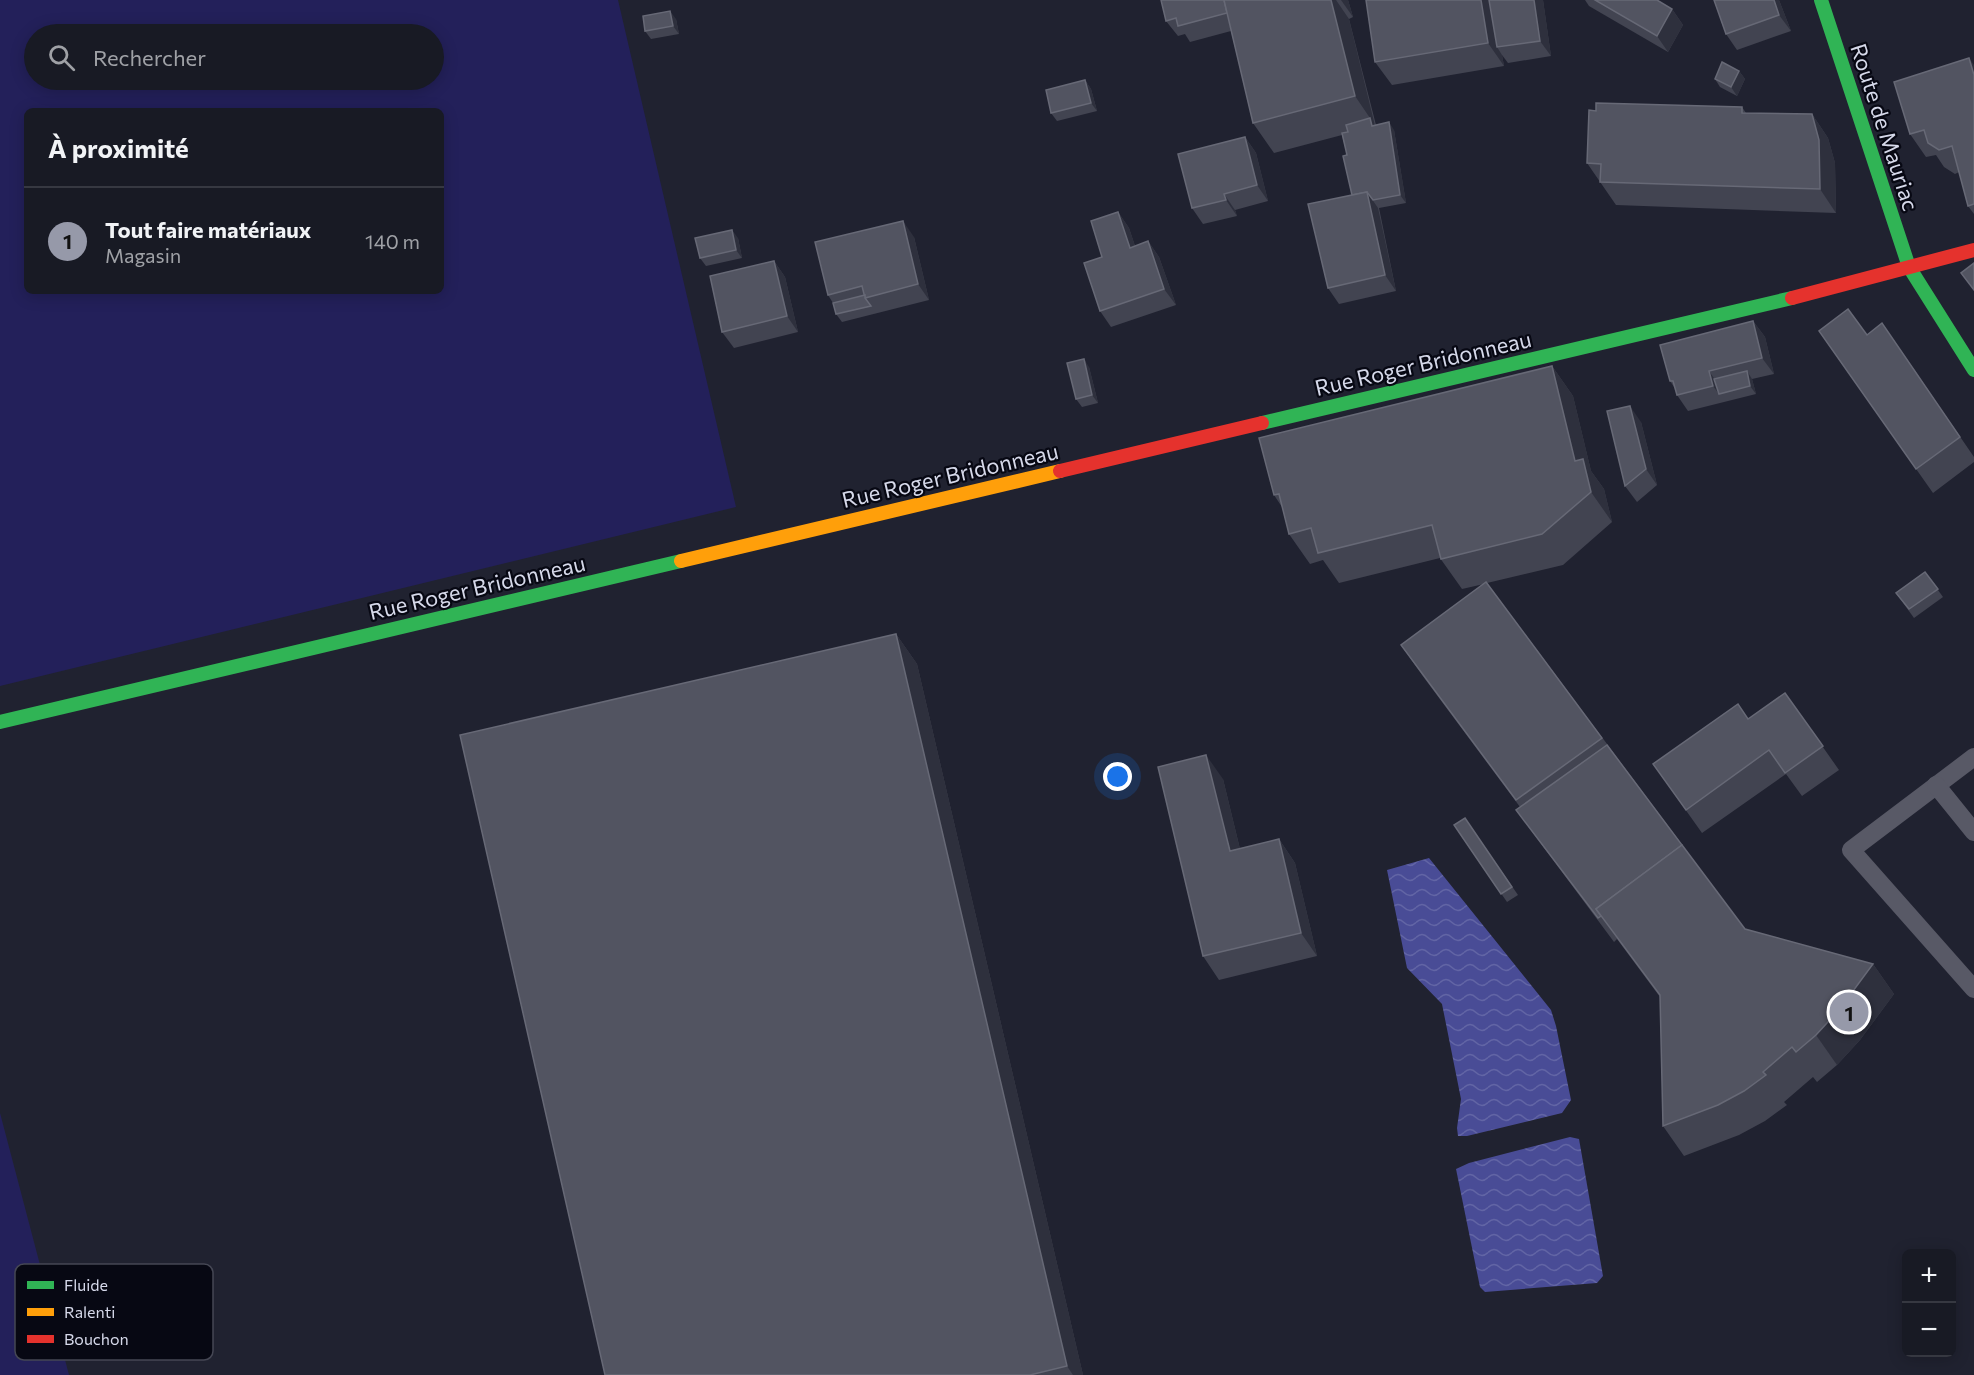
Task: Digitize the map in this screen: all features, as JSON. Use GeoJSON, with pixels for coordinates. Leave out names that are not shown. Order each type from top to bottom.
{"type":"FeatureCollection","features":[{"type":"Feature","properties":{"kind":"street","name":"Route de Mauriac"},"geometry":{"type":"LineString","coordinates":[[1821,0],[1909,267],[1974,370]]}},
{"type":"Feature","properties":{"kind":"street","name":"Rue Roger Bridonneau"},"geometry":{"type":"LineString","coordinates":[[0,722],[1812,293],[1974,250]]}},
{"type":"Feature","properties":{"kind":"lane"},"geometry":{"type":"LineString","coordinates":[[1974,757],[1851,850],[1974,989]]}},
{"type":"Feature","properties":{"kind":"lane"},"geometry":{"type":"LineString","coordinates":[[1936,785],[1974,832]]}},
{"type":"Feature","properties":{"kind":"shaded area"},"geometry":{"type":"Polygon","coordinates":[[[0,0],[618,0],[736,507],[0,686],[0,0]]]}},
{"type":"Feature","properties":{"kind":"shaded area"},"geometry":{"type":"Polygon","coordinates":[[[0,1113],[40,1264],[15,1264],[15,1360],[65,1360],[69,1375],[0,1375],[0,1113]]]}},
{"type":"Feature","properties":{"kind":"water"},"geometry":{"type":"Polygon","coordinates":[[[1429,858],[1551,1010],[1571,1100],[1562,1113],[1467,1136],[1458,1136],[1461,1099],[1442,1004],[1407,968],[1387,870],[1429,858]]]}},
{"type":"Feature","properties":{"kind":"water"},"geometry":{"type":"Polygon","coordinates":[[[1570,1137],[1579,1139],[1603,1276],[1597,1283],[1485,1292],[1480,1287],[1456,1169],[1469,1163],[1570,1137]]]}},
{"type":"Feature","properties":{"kind":"building"},"geometry":{"type":"Polygon","coordinates":[[[1161,0],[1224,0],[1227,13],[1178,26],[1176,18],[1166,21],[1161,0]]]}},
{"type":"Feature","properties":{"kind":"building"},"geometry":{"type":"Polygon","coordinates":[[[1224,0],[1331,0],[1355,96],[1253,123],[1224,0]]]}},
{"type":"Feature","properties":{"kind":"building"},"geometry":{"type":"Polygon","coordinates":[[[1366,0],[1481,0],[1488,43],[1375,62],[1366,0]]]}},
{"type":"Feature","properties":{"kind":"building"},"geometry":{"type":"Polygon","coordinates":[[[1489,0],[1534,0],[1540,41],[1497,47],[1489,0]]]}},
{"type":"Feature","properties":{"kind":"building"},"geometry":{"type":"Polygon","coordinates":[[[1595,0],[1657,0],[1672,9],[1657,36],[1595,0]]]}},
{"type":"Feature","properties":{"kind":"building"},"geometry":{"type":"Polygon","coordinates":[[[1714,0],[1774,0],[1779,15],[1726,34],[1714,0]]]}},
{"type":"Feature","properties":{"kind":"building"},"geometry":{"type":"Polygon","coordinates":[[[670,11],[673,26],[645,31],[643,16],[670,11]]]}},
{"type":"Feature","properties":{"kind":"building"},"geometry":{"type":"Polygon","coordinates":[[[1969,58],[1974,75],[1974,204],[1968,206],[1952,146],[1939,150],[1928,143],[1924,130],[1910,134],[1894,82],[1969,58]]]}},
{"type":"Feature","properties":{"kind":"building"},"geometry":{"type":"Polygon","coordinates":[[[1722,62],[1739,71],[1731,87],[1715,79],[1722,62]]]}},
{"type":"Feature","properties":{"kind":"building"},"geometry":{"type":"Polygon","coordinates":[[[1085,80],[1091,103],[1051,113],[1046,90],[1085,80]]]}},
{"type":"Feature","properties":{"kind":"building"},"geometry":{"type":"Polygon","coordinates":[[[1596,103],[1742,107],[1742,113],[1812,114],[1819,140],[1820,189],[1600,182],[1601,164],[1587,163],[1589,110],[1596,111],[1596,103]]]}},
{"type":"Feature","properties":{"kind":"building"},"geometry":{"type":"Polygon","coordinates":[[[1370,118],[1372,126],[1389,122],[1400,195],[1373,200],[1367,192],[1352,195],[1343,156],[1347,155],[1342,133],[1348,132],[1346,125],[1370,118]]]}},
{"type":"Feature","properties":{"kind":"building"},"geometry":{"type":"Polygon","coordinates":[[[1245,137],[1257,185],[1224,194],[1226,200],[1192,208],[1178,154],[1245,137]]]}},
{"type":"Feature","properties":{"kind":"building"},"geometry":{"type":"Polygon","coordinates":[[[1367,192],[1385,275],[1328,288],[1308,204],[1367,192]]]}},
{"type":"Feature","properties":{"kind":"building"},"geometry":{"type":"Polygon","coordinates":[[[1118,212],[1130,248],[1148,241],[1164,289],[1100,311],[1084,263],[1102,257],[1091,221],[1118,212]]]}},
{"type":"Feature","properties":{"kind":"building"},"geometry":{"type":"Polygon","coordinates":[[[903,221],[918,284],[865,298],[862,286],[828,295],[815,242],[903,221]]]}},
{"type":"Feature","properties":{"kind":"building"},"geometry":{"type":"Polygon","coordinates":[[[732,230],[736,250],[700,258],[695,238],[732,230]]]}},
{"type":"Feature","properties":{"kind":"building"},"geometry":{"type":"Polygon","coordinates":[[[774,261],[787,316],[722,332],[710,276],[774,261]]]}},
{"type":"Feature","properties":{"kind":"building"},"geometry":{"type":"Polygon","coordinates":[[[1974,263],[1974,290],[1961,273],[1974,263]]]}},
{"type":"Feature","properties":{"kind":"building"},"geometry":{"type":"Polygon","coordinates":[[[865,295],[871,306],[836,314],[833,303],[865,295]]]}},
{"type":"Feature","properties":{"kind":"building"},"geometry":{"type":"Polygon","coordinates":[[[1848,309],[1867,335],[1882,323],[1960,437],[1916,469],[1819,331],[1848,309]]]}},
{"type":"Feature","properties":{"kind":"building"},"geometry":{"type":"Polygon","coordinates":[[[1753,321],[1762,358],[1709,371],[1713,386],[1677,395],[1673,381],[1670,381],[1660,345],[1753,321]]]}},
{"type":"Feature","properties":{"kind":"building"},"geometry":{"type":"Polygon","coordinates":[[[1084,359],[1092,395],[1076,399],[1067,363],[1084,359]]]}},
{"type":"Feature","properties":{"kind":"building"},"geometry":{"type":"Polygon","coordinates":[[[1552,366],[1575,461],[1583,459],[1591,492],[1542,534],[1441,559],[1432,525],[1318,553],[1311,528],[1289,534],[1279,494],[1274,495],[1259,438],[1552,366]]]}},
{"type":"Feature","properties":{"kind":"building"},"geometry":{"type":"Polygon","coordinates":[[[1747,371],[1750,386],[1719,394],[1714,379],[1747,371]]]}},
{"type":"Feature","properties":{"kind":"building"},"geometry":{"type":"Polygon","coordinates":[[[1630,406],[1646,469],[1625,486],[1607,411],[1630,406]]]}},
{"type":"Feature","properties":{"kind":"building"},"geometry":{"type":"Polygon","coordinates":[[[1925,572],[1938,589],[1909,609],[1896,593],[1925,572]]]}},
{"type":"Feature","properties":{"kind":"building"},"geometry":{"type":"Polygon","coordinates":[[[1486,582],[1602,738],[1516,800],[1401,645],[1486,582]]]}},
{"type":"Feature","properties":{"kind":"building"},"geometry":{"type":"Polygon","coordinates":[[[896,634],[1067,1366],[1030,1375],[605,1375],[460,735],[896,634]]]}},
{"type":"Feature","properties":{"kind":"building"},"geometry":{"type":"Polygon","coordinates":[[[1785,693],[1823,746],[1785,773],[1769,750],[1686,810],[1653,764],[1738,704],[1748,719],[1785,693]]]}},
{"type":"Feature","properties":{"kind":"building"},"geometry":{"type":"Polygon","coordinates":[[[1607,745],[1682,845],[1596,909],[1601,916],[1598,918],[1516,810],[1607,745]]]}},
{"type":"Feature","properties":{"kind":"building"},"geometry":{"type":"Polygon","coordinates":[[[1206,755],[1230,851],[1279,839],[1301,933],[1203,956],[1158,767],[1206,755]]]}},
{"type":"Feature","properties":{"kind":"building"},"geometry":{"type":"Polygon","coordinates":[[[1465,818],[1512,887],[1501,894],[1454,825],[1465,818]]]}},
{"type":"Feature","properties":{"kind":"building"},"geometry":{"type":"Polygon","coordinates":[[[1682,845],[1745,929],[1873,964],[1839,1010],[1816,1035],[1796,1052],[1792,1047],[1763,1072],[1766,1075],[1744,1091],[1718,1105],[1663,1126],[1660,995],[1596,909],[1682,845]]]}},
{"type":"Feature","properties":{"kind":"traffic: fast"},"geometry":{"type":"LineString","coordinates":[[1821,0],[1909,267],[1974,370]]}},
{"type":"Feature","properties":{"kind":"traffic: fast"},"geometry":{"type":"LineString","coordinates":[[1262,423],[1792,298]]}},
{"type":"Feature","properties":{"kind":"traffic: fast"},"geometry":{"type":"LineString","coordinates":[[0,722],[681,561]]}},
{"type":"Feature","properties":{"kind":"traffic: slow"},"geometry":{"type":"LineString","coordinates":[[681,561],[1060,471]]}},
{"type":"Feature","properties":{"kind":"traffic: jam"},"geometry":{"type":"LineString","coordinates":[[1792,298],[1974,250]]}},
{"type":"Feature","properties":{"kind":"traffic: jam"},"geometry":{"type":"LineString","coordinates":[[1060,471],[1262,423]]}},
{"type":"Feature","properties":{"kind":"place","name":"Tout faire matériaux"},"geometry":{"type":"Point","coordinates":[1849,1012]}}]}
